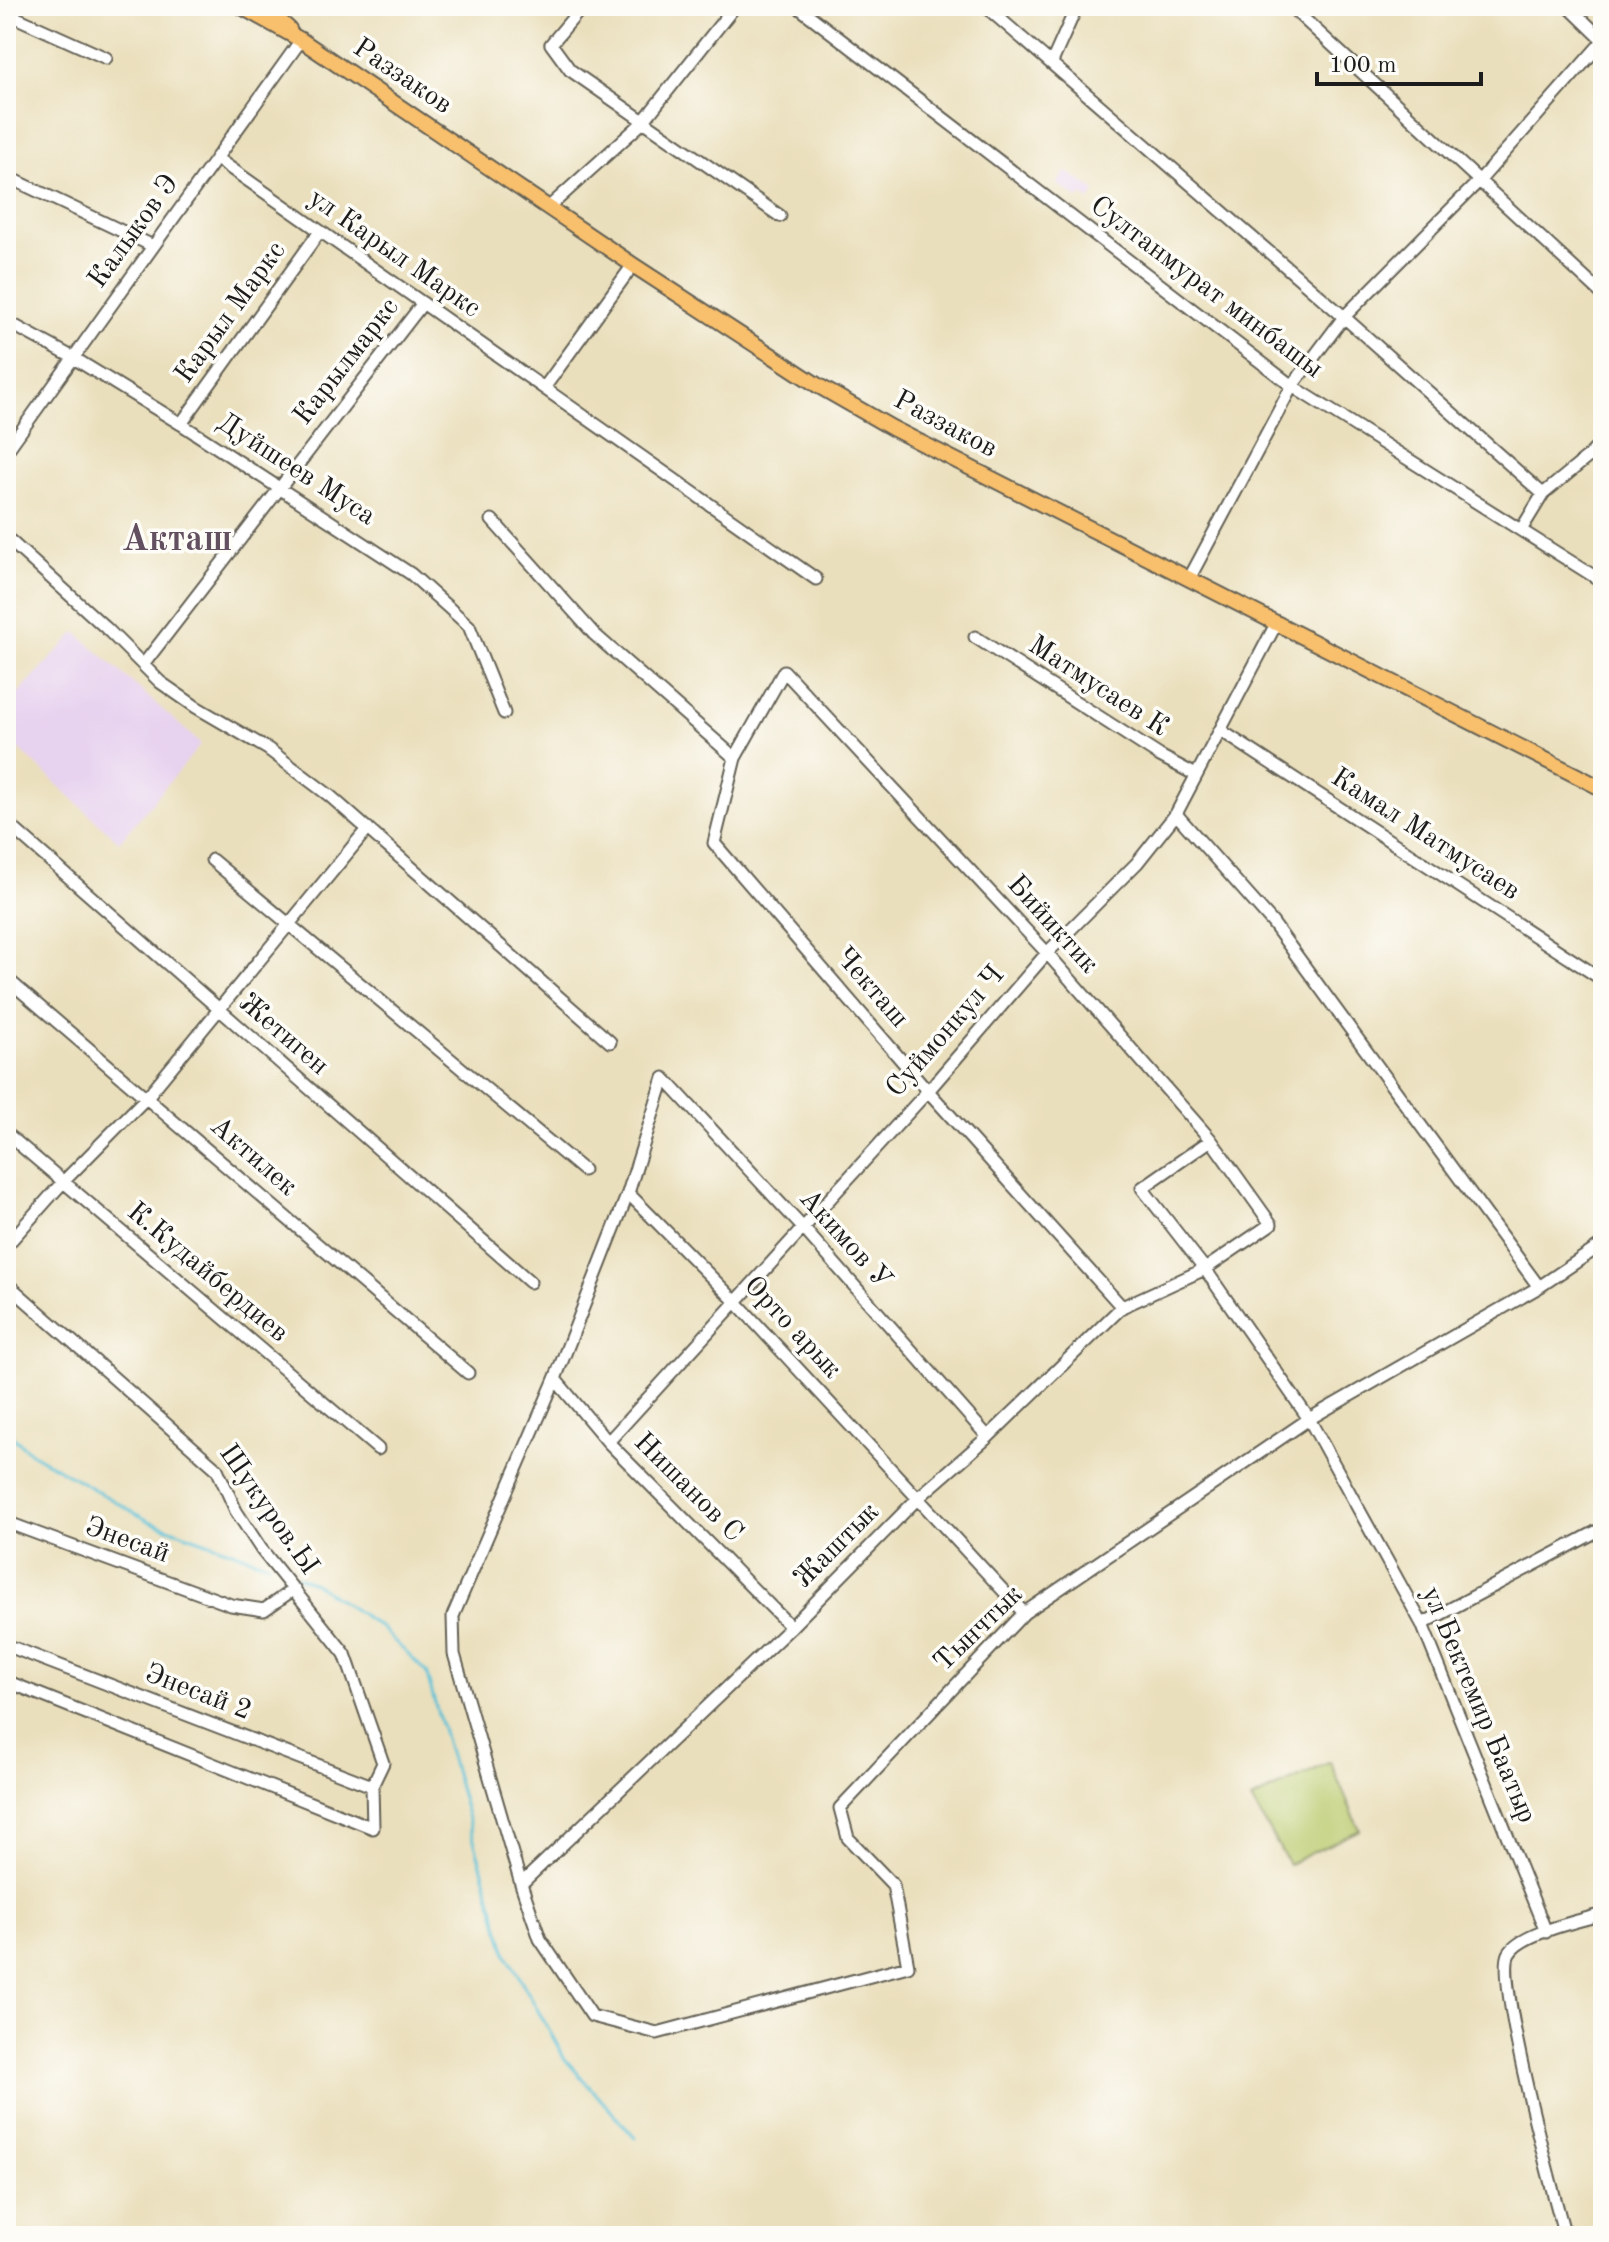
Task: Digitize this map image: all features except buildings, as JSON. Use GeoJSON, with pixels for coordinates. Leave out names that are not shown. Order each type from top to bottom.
{"type":"FeatureCollection","features":[{"type":"Feature","properties":{"kind":"main road"},"geometry":{"type":"LineString","coordinates":[[240,6],[301,40]]}},
{"type":"Feature","properties":{"kind":"main road"},"geometry":{"type":"LineString","coordinates":[[263,6],[301,40]]}},
{"type":"Feature","properties":{"kind":"main road","name":"Раззаков"},"geometry":{"type":"LineString","coordinates":[[301,40],[633,265],[817,385],[892,428],[1603,789]]}},
{"type":"Feature","properties":{"kind":"street"},"geometry":{"type":"LineString","coordinates":[[583,6],[551,44],[570,70],[642,123],[780,216]]}},
{"type":"Feature","properties":{"kind":"street"},"geometry":{"type":"LineString","coordinates":[[548,208],[642,123],[735,6]]}},
{"type":"Feature","properties":{"kind":"street","name":"Султанмурат минбашы"},"geometry":{"type":"LineString","coordinates":[[797,6],[1292,386],[1603,582]]}},
{"type":"Feature","properties":{"kind":"street"},"geometry":{"type":"LineString","coordinates":[[985,6],[1543,494]]}},
{"type":"Feature","properties":{"kind":"street"},"geometry":{"type":"LineString","coordinates":[[1052,62],[1077,6]]}},
{"type":"Feature","properties":{"kind":"street"},"geometry":{"type":"LineString","coordinates":[[1290,6],[1603,295]]}},
{"type":"Feature","properties":{"kind":"street"},"geometry":{"type":"LineString","coordinates":[[1189,579],[1292,386],[1344,317],[1480,180],[1603,40],[1568,6]]}},
{"type":"Feature","properties":{"kind":"street"},"geometry":{"type":"LineString","coordinates":[[6,13],[106,58]]}},
{"type":"Feature","properties":{"kind":"street","name":"Калыков Э"},"geometry":{"type":"LineString","coordinates":[[6,452],[301,40]]}},
{"type":"Feature","properties":{"kind":"street","name":"ул Карыл Маркс"},"geometry":{"type":"LineString","coordinates":[[216,158],[816,579]]}},
{"type":"Feature","properties":{"kind":"street"},"geometry":{"type":"LineString","coordinates":[[6,176],[153,246]]}},
{"type":"Feature","properties":{"kind":"street","name":"Карыл Маркс"},"geometry":{"type":"LineString","coordinates":[[181,424],[320,231]]}},
{"type":"Feature","properties":{"kind":"street"},"geometry":{"type":"LineString","coordinates":[[544,388],[633,265]]}},
{"type":"Feature","properties":{"kind":"street","name":"Карылмаркс"},"geometry":{"type":"LineString","coordinates":[[143,665],[423,303]]}},
{"type":"Feature","properties":{"kind":"street","name":"Дуйшеев Муса"},"geometry":{"type":"LineString","coordinates":[[6,321],[72,357],[181,424],[411,574],[469,626],[504,713]]}},
{"type":"Feature","properties":{"kind":"street"},"geometry":{"type":"LineString","coordinates":[[1521,530],[1543,494],[1603,441]]}},
{"type":"Feature","properties":{"kind":"street"},"geometry":{"type":"LineString","coordinates":[[492,520],[594,634],[735,758]]}},
{"type":"Feature","properties":{"kind":"street"},"geometry":{"type":"LineString","coordinates":[[6,537],[160,682],[268,749],[368,828],[610,1042]]}},
{"type":"Feature","properties":{"kind":"street","name":"Суймонкул Ч"},"geometry":{"type":"LineString","coordinates":[[608,1442],[928,1091],[1047,953],[1137,863],[1176,814],[1276,624]]}},
{"type":"Feature","properties":{"kind":"street","name":"Матмусаев К"},"geometry":{"type":"LineString","coordinates":[[975,637],[1160,756],[1196,775]]}},
{"type":"Feature","properties":{"kind":"street","name":"Бийиктик"},"geometry":{"type":"LineString","coordinates":[[735,758],[784,671],[1047,953],[1211,1140],[1271,1224]]}},
{"type":"Feature","properties":{"kind":"street","name":"Камал Матмусаев"},"geometry":{"type":"LineString","coordinates":[[1220,730],[1603,980]]}},
{"type":"Feature","properties":{"kind":"street","name":"Чекташ"},"geometry":{"type":"LineString","coordinates":[[735,758],[714,843],[928,1091],[1122,1307]]}},
{"type":"Feature","properties":{"kind":"street"},"geometry":{"type":"LineString","coordinates":[[1176,814],[1272,922],[1539,1287]]}},
{"type":"Feature","properties":{"kind":"street","name":"Жетиген"},"geometry":{"type":"LineString","coordinates":[[6,822],[530,1282]]}},
{"type":"Feature","properties":{"kind":"street"},"geometry":{"type":"LineString","coordinates":[[6,1246],[63,1182],[147,1097],[368,828]]}},
{"type":"Feature","properties":{"kind":"street"},"geometry":{"type":"LineString","coordinates":[[212,860],[583,1170]]}},
{"type":"Feature","properties":{"kind":"street","name":"Актилек"},"geometry":{"type":"LineString","coordinates":[[6,978],[468,1373]]}},
{"type":"Feature","properties":{"kind":"street","name":"Акимов У"},"geometry":{"type":"LineString","coordinates":[[628,1193],[664,1078],[804,1229],[988,1437]]}},
{"type":"Feature","properties":{"kind":"street","name":"К.Кудайбердиев"},"geometry":{"type":"LineString","coordinates":[[6,1133],[378,1449]]}},
{"type":"Feature","properties":{"kind":"street","name":"ул Бектемир Баатыр"},"geometry":{"type":"LineString","coordinates":[[1211,1140],[1142,1188],[1205,1269],[1309,1419],[1422,1624],[1546,1932]]}},
{"type":"Feature","properties":{"kind":"street"},"geometry":{"type":"LineString","coordinates":[[521,1884],[454,1654],[453,1616],[555,1379],[628,1193]]}},
{"type":"Feature","properties":{"kind":"street","name":"Орто арык"},"geometry":{"type":"LineString","coordinates":[[628,1193],[737,1303],[1024,1613]]}},
{"type":"Feature","properties":{"kind":"street","name":"Жаштык"},"geometry":{"type":"LineString","coordinates":[[521,1884],[791,1627],[918,1498],[988,1437],[1122,1307],[1205,1269],[1271,1224]]}},
{"type":"Feature","properties":{"kind":"street","name":"Тынчтык"},"geometry":{"type":"LineString","coordinates":[[521,1884],[540,1939],[592,2016],[657,2033],[908,1966],[893,1885],[848,1838],[840,1808],[1024,1613],[1309,1419],[1539,1287],[1603,1244]]}},
{"type":"Feature","properties":{"kind":"street","name":"Шукуров.Ы"},"geometry":{"type":"LineString","coordinates":[[6,1283],[217,1469],[236,1511],[261,1549],[345,1654],[383,1763],[372,1786],[373,1828],[6,1681]]}},
{"type":"Feature","properties":{"kind":"street","name":"Нишанов С"},"geometry":{"type":"LineString","coordinates":[[555,1379],[608,1442],[791,1627]]}},
{"type":"Feature","properties":{"kind":"street","name":"Энесай"},"geometry":{"type":"LineString","coordinates":[[6,1522],[231,1605],[264,1610],[294,1589]]}},
{"type":"Feature","properties":{"kind":"street"},"geometry":{"type":"LineString","coordinates":[[1422,1624],[1603,1528]]}},
{"type":"Feature","properties":{"kind":"street","name":"Энесай 2"},"geometry":{"type":"LineString","coordinates":[[6,1645],[372,1786]]}},
{"type":"Feature","properties":{"kind":"street"},"geometry":{"type":"LineString","coordinates":[[1565,2236],[1519,2046],[1505,1970],[1508,1955],[1517,1944],[1603,1914]]}},
{"type":"Feature","properties":{"kind":"shaded area"},"geometry":{"type":"Polygon","coordinates":[[[1066,171],[1096,191],[1090,200],[1082,195],[1079,199],[1057,184],[1066,171]]]}},
{"type":"Feature","properties":{"kind":"shaded area"},"geometry":{"type":"Polygon","coordinates":[[[76,632],[201,744],[119,842],[6,737],[6,706],[76,632]]]}},
{"type":"Feature","properties":{"kind":"green space"},"geometry":{"type":"Polygon","coordinates":[[[1330,1762],[1360,1830],[1289,1864],[1251,1800],[1330,1762]]]}},
{"type":"Feature","properties":{"kind":"waterway"},"geometry":{"type":"LineString","coordinates":[[6,1431],[31,1453],[149,1521],[268,1564]]}},
{"type":"Feature","properties":{"kind":"waterway"},"geometry":{"type":"LineString","coordinates":[[286,1572],[314,1583],[380,1627],[426,1672],[507,1955],[565,2059],[635,2138]]}},
{"type":"Feature","properties":{"kind":"district","name":"Акташ"},"geometry":{"type":"Point","coordinates":[177,541]}}]}
